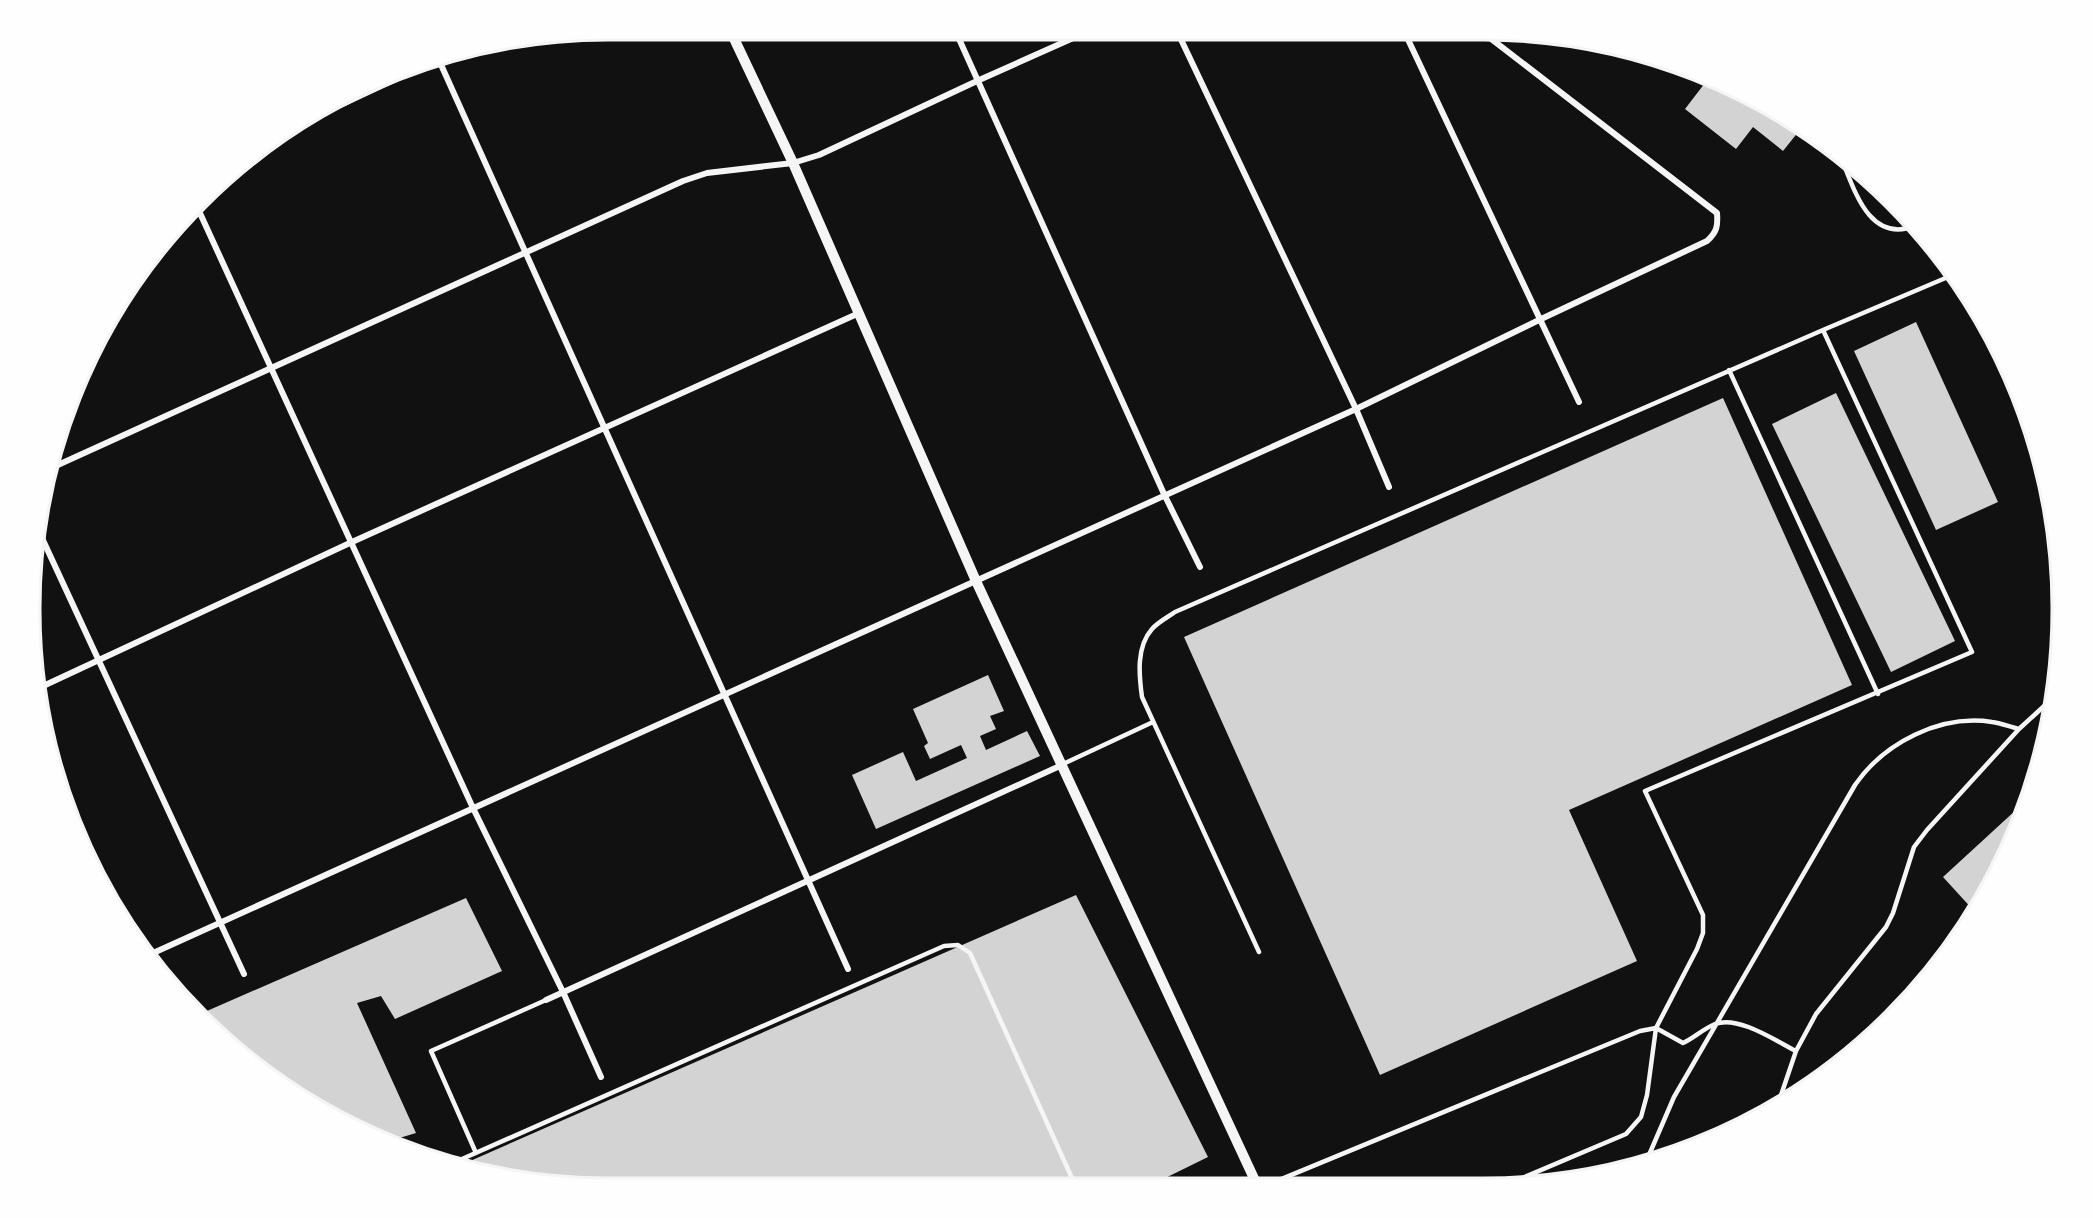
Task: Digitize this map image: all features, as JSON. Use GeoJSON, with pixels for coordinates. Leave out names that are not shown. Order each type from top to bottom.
{"type":"FeatureCollection","features":[{"type":"Feature","properties":{"kind":"street"},"geometry":{"type":"LineString","coordinates":[[735,40],[793,163],[857,314],[976,581],[1256,1178]]}},
{"type":"Feature","properties":{"kind":"street"},"geometry":{"type":"LineString","coordinates":[[959,40],[1164,494],[1200,567]]}},
{"type":"Feature","properties":{"kind":"street"},"geometry":{"type":"LineString","coordinates":[[59,464],[695,176],[793,163],[819,155],[1069,40]]}},
{"type":"Feature","properties":{"kind":"street"},"geometry":{"type":"LineString","coordinates":[[1181,40],[1356,409],[1389,487]]}},
{"type":"Feature","properties":{"kind":"street"},"geometry":{"type":"LineString","coordinates":[[1408,40],[1579,402]]}},
{"type":"Feature","properties":{"kind":"street"},"geometry":{"type":"LineString","coordinates":[[156,952],[1356,409],[1707,241],[1715,234],[1718,225],[1717,213],[1493,41]]}},
{"type":"Feature","properties":{"kind":"street"},"geometry":{"type":"LineString","coordinates":[[443,66],[603,429],[848,969]]}},
{"type":"Feature","properties":{"kind":"street"},"geometry":{"type":"LineString","coordinates":[[200,214],[473,808],[563,992],[601,1077]]}},
{"type":"Feature","properties":{"kind":"street"},"geometry":{"type":"LineString","coordinates":[[45,685],[352,542],[857,314]]}},
{"type":"Feature","properties":{"kind":"street"},"geometry":{"type":"LineString","coordinates":[[44,543],[243,974]]}},
{"type":"Feature","properties":{"kind":"street"},"geometry":{"type":"LineString","coordinates":[[546,1000],[1063,764]]}},
{"type":"Feature","properties":{"kind":"lane"},"geometry":{"type":"LineString","coordinates":[[1847,172],[1863,207],[1873,220],[1885,227],[1897,230],[1906,228]]}},
{"type":"Feature","properties":{"kind":"lane"},"geometry":{"type":"LineString","coordinates":[[1260,952],[1142,697],[1139,675],[1142,649],[1152,629],[1175,612],[1946,278]]}},
{"type":"Feature","properties":{"kind":"lane"},"geometry":{"type":"LineString","coordinates":[[1528,1175],[1626,1134],[1641,1117],[1647,1095],[1656,1028],[1703,933],[1703,915],[1645,791],[1878,694],[1972,652],[1823,330]]}},
{"type":"Feature","properties":{"kind":"lane"},"geometry":{"type":"LineString","coordinates":[[1729,370],[1878,694]]}},
{"type":"Feature","properties":{"kind":"lane"},"geometry":{"type":"LineString","coordinates":[[1783,1092],[1796,1051],[1816,1014],[1886,927],[1893,913],[1914,847],[2019,729],[2044,706]]}},
{"type":"Feature","properties":{"kind":"lane"},"geometry":{"type":"LineString","coordinates":[[1650,1152],[1674,1097],[1867,768],[1885,752],[1915,734],[1944,725],[1968,721],[1992,722],[2019,729]]}},
{"type":"Feature","properties":{"kind":"lane"},"geometry":{"type":"LineString","coordinates":[[1063,764],[1153,722]]}},
{"type":"Feature","properties":{"kind":"lane"},"geometry":{"type":"LineString","coordinates":[[464,1158],[944,946],[958,945],[970,952],[1072,1178]]}},
{"type":"Feature","properties":{"kind":"lane"},"geometry":{"type":"LineString","coordinates":[[476,1153],[431,1051],[546,1000]]}},
{"type":"Feature","properties":{"kind":"lane"},"geometry":{"type":"LineString","coordinates":[[1282,1178],[1640,1031],[1656,1028],[1683,1043],[1716,1023],[1737,1022],[1796,1051]]}},
{"type":"Feature","properties":{"kind":"building"},"geometry":{"type":"Polygon","coordinates":[[[1704,85],[1735,99],[1797,134],[1783,151],[1753,127],[1736,149],[1685,109],[1704,85]]]}},
{"type":"Feature","properties":{"kind":"building"},"geometry":{"type":"Polygon","coordinates":[[[1916,322],[1998,502],[1936,530],[1854,351],[1916,322]]]}},
{"type":"Feature","properties":{"kind":"building"},"geometry":{"type":"Polygon","coordinates":[[[1836,393],[1955,641],[1891,672],[1772,424],[1836,393]]]}},
{"type":"Feature","properties":{"kind":"building"},"geometry":{"type":"Polygon","coordinates":[[[1723,398],[1852,685],[1569,810],[1637,961],[1380,1075],[1184,637],[1723,398]]]}},
{"type":"Feature","properties":{"kind":"building"},"geometry":{"type":"Polygon","coordinates":[[[988,675],[1004,711],[990,716],[996,729],[980,736],[986,750],[1027,731],[1040,756],[876,829],[852,775],[903,752],[916,781],[967,758],[961,745],[930,759],[924,746],[928,743],[913,709],[988,675]]]}},
{"type":"Feature","properties":{"kind":"building"},"geometry":{"type":"Polygon","coordinates":[[[2015,811],[1994,860],[1969,905],[1943,877],[2015,811]]]}},
{"type":"Feature","properties":{"kind":"building"},"geometry":{"type":"Polygon","coordinates":[[[1076,895],[1208,1157],[1165,1178],[609,1178],[535,1173],[472,1160],[1076,895]]]}},
{"type":"Feature","properties":{"kind":"building"},"geometry":{"type":"Polygon","coordinates":[[[466,898],[502,971],[395,1019],[381,996],[357,1003],[416,1133],[401,1138],[358,1119],[293,1082],[263,1060],[207,1011],[466,898]]]}}]}
